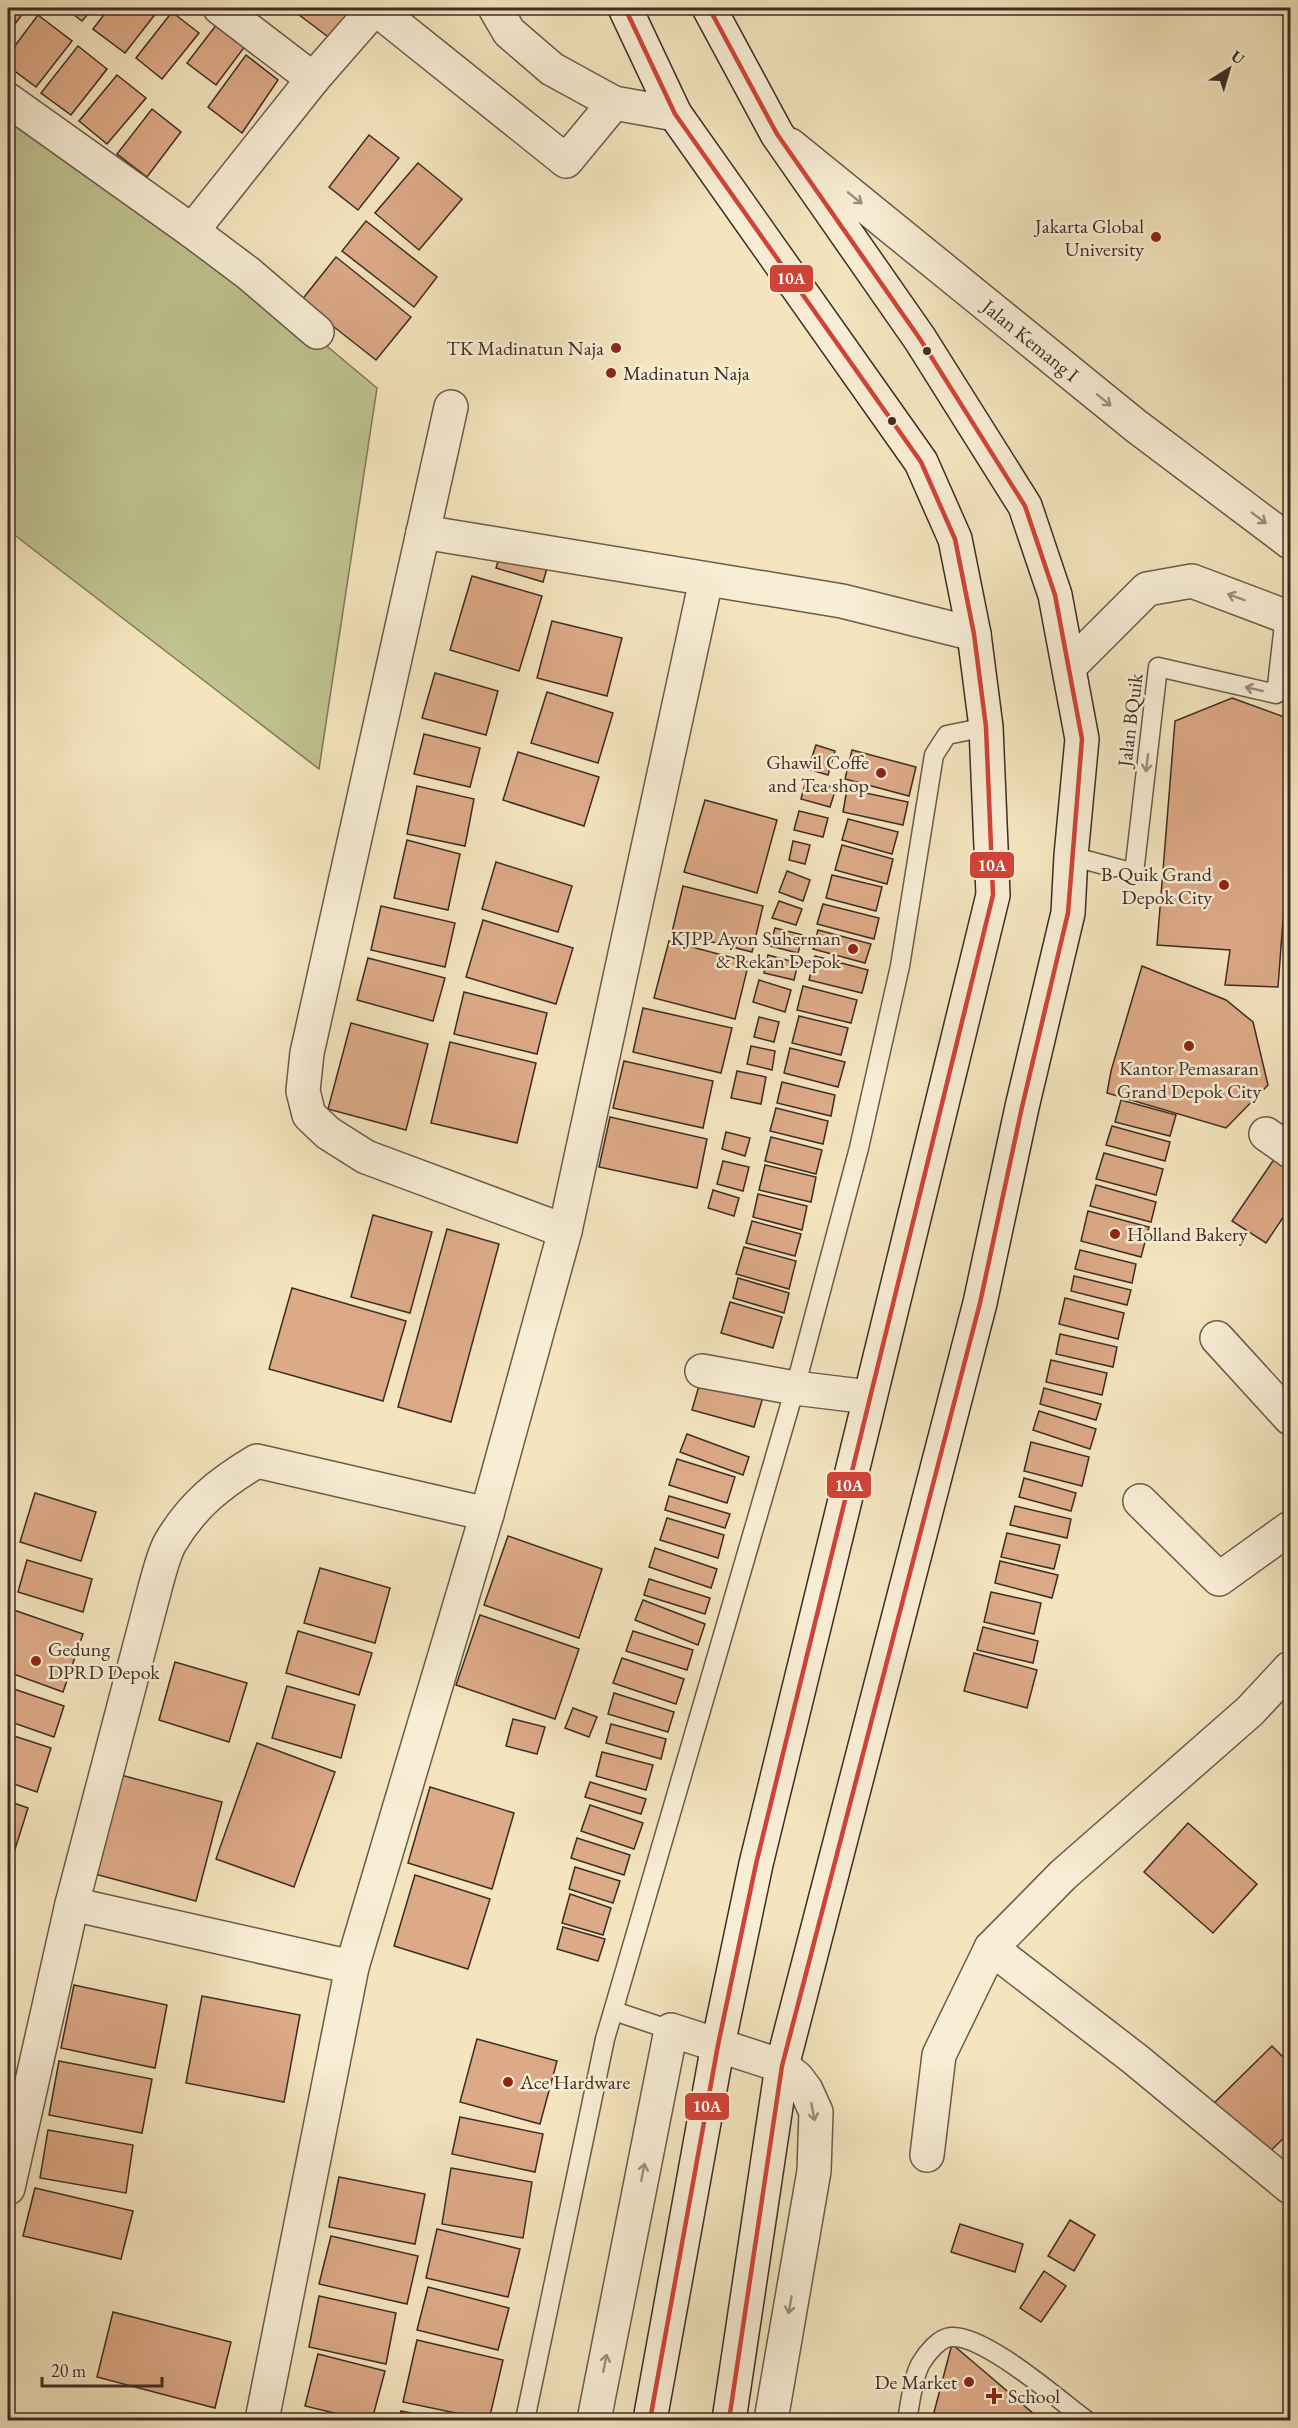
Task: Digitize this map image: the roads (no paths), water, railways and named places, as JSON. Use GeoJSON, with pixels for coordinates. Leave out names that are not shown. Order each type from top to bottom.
{"type":"FeatureCollection","features":[{"type":"Feature","properties":{"kind":"street"},"geometry":{"type":"LineString","coordinates":[[220,8],[313,79]]}},
{"type":"Feature","properties":{"kind":"street"},"geometry":{"type":"LineString","coordinates":[[192,231],[313,79],[375,8],[566,162],[614,103]]}},
{"type":"Feature","properties":{"kind":"street"},"geometry":{"type":"LineString","coordinates":[[495,8],[509,32],[552,69],[614,103],[675,114]]}},
{"type":"Feature","properties":{"kind":"street"},"geometry":{"type":"LineString","coordinates":[[625,8],[675,114],[921,462],[955,539],[974,634],[986,727],[993,895],[756,1864],[718,2045],[650,2421]]}},
{"type":"Feature","properties":{"kind":"street"},"geometry":{"type":"LineString","coordinates":[[709,8],[777,134],[920,339],[1024,506],[1055,595],[1082,739],[1068,913],[1022,1107],[980,1303],[782,2066],[729,2421]]}},
{"type":"Feature","properties":{"kind":"street"},"geometry":{"type":"LineString","coordinates":[[8,100],[248,273],[317,332]]}},
{"type":"Feature","properties":{"kind":"street","name":"Jalan Kemang I"},"geometry":{"type":"LineString","coordinates":[[777,134],[1136,426],[1290,542]]}},
{"type":"Feature","properties":{"kind":"street"},"geometry":{"type":"LineString","coordinates":[[451,407],[309,1043],[303,1091],[309,1116],[328,1133],[366,1157],[565,1231]]}},
{"type":"Feature","properties":{"kind":"street"},"geometry":{"type":"LineString","coordinates":[[423,532],[842,601],[974,634]]}},
{"type":"Feature","properties":{"kind":"street"},"geometry":{"type":"LineString","coordinates":[[262,2421],[352,1967],[487,1514],[565,1231],[706,580]]}},
{"type":"Feature","properties":{"kind":"street"},"geometry":{"type":"LineString","coordinates":[[1069,667],[1147,589],[1192,581],[1288,617]]}},
{"type":"Feature","properties":{"kind":"street"},"geometry":{"type":"LineString","coordinates":[[1217,1338],[1290,1418]]}},
{"type":"Feature","properties":{"kind":"street"},"geometry":{"type":"LineString","coordinates":[[702,1371],[795,1388],[869,1397]]}},
{"type":"Feature","properties":{"kind":"street"},"geometry":{"type":"LineString","coordinates":[[8,2188],[72,1904],[155,1588],[169,1545],[195,1508],[222,1482],[257,1461],[487,1514]]}},
{"type":"Feature","properties":{"kind":"street"},"geometry":{"type":"LineString","coordinates":[[1140,1501],[1219,1580],[1290,1528]]}},
{"type":"Feature","properties":{"kind":"street"},"geometry":{"type":"LineString","coordinates":[[927,2155],[939,2055],[991,1948],[1063,1875],[1250,1712],[1290,1668]]}},
{"type":"Feature","properties":{"kind":"street"},"geometry":{"type":"LineString","coordinates":[[72,1904],[352,1967]]}},
{"type":"Feature","properties":{"kind":"street"},"geometry":{"type":"LineString","coordinates":[[991,1948],[1135,2059],[1290,2187]]}},
{"type":"Feature","properties":{"kind":"street"},"geometry":{"type":"LineString","coordinates":[[594,2421],[671,2030],[782,2066],[797,2078],[806,2090],[816,2112],[814,2171],[771,2421]]}},
{"type":"Feature","properties":{"kind":"lane","name":"Jalan BQuik"},"geometry":{"type":"LineString","coordinates":[[1071,856],[1134,873],[1158,667],[1276,694],[1288,617]]}},
{"type":"Feature","properties":{"kind":"lane"},"geometry":{"type":"LineString","coordinates":[[525,2421],[605,2039],[795,1388],[859,1148],[900,966],[934,755],[947,735],[986,727]]}},
{"type":"Feature","properties":{"kind":"lane"},"geometry":{"type":"LineString","coordinates":[[614,2011],[671,2030]]}},
{"type":"Feature","properties":{"kind":"lane"},"geometry":{"type":"LineString","coordinates":[[907,2421],[919,2365],[938,2343],[950,2337],[972,2340],[1024,2372],[1086,2421]]}},
{"type":"Feature","properties":{"kind":"place","name":"Jakarta Global University"},"geometry":{"type":"Point","coordinates":[1156,237]}},
{"type":"Feature","properties":{"kind":"place","name":"TK Madinatun Naja"},"geometry":{"type":"Point","coordinates":[616,348]}},
{"type":"Feature","properties":{"kind":"place","name":"Madinatun Naja"},"geometry":{"type":"Point","coordinates":[611,373]}},
{"type":"Feature","properties":{"kind":"place","name":"Ghawil Coffe and Tea shop"},"geometry":{"type":"Point","coordinates":[881,773]}},
{"type":"Feature","properties":{"kind":"place","name":"B-Quik Grand Depok City"},"geometry":{"type":"Point","coordinates":[1224,885]}},
{"type":"Feature","properties":{"kind":"place","name":"KJPP Ayon Suherman & Rekan Depok"},"geometry":{"type":"Point","coordinates":[853,949]}},
{"type":"Feature","properties":{"kind":"place","name":"Kantor Pemasaran Grand Depok City"},"geometry":{"type":"Point","coordinates":[1189,1046]}},
{"type":"Feature","properties":{"kind":"place","name":"Holland Bakery"},"geometry":{"type":"Point","coordinates":[1115,1234]}},
{"type":"Feature","properties":{"kind":"place","name":"Gedung DPRD Depok"},"geometry":{"type":"Point","coordinates":[36,1661]}},
{"type":"Feature","properties":{"kind":"place","name":"Ace Hardware"},"geometry":{"type":"Point","coordinates":[508,2082]}},
{"type":"Feature","properties":{"kind":"place","name":"De Market"},"geometry":{"type":"Point","coordinates":[969,2382]}},
{"type":"Feature","properties":{"kind":"place","name":"School"},"geometry":{"type":"Point","coordinates":[994,2396]}}]}
